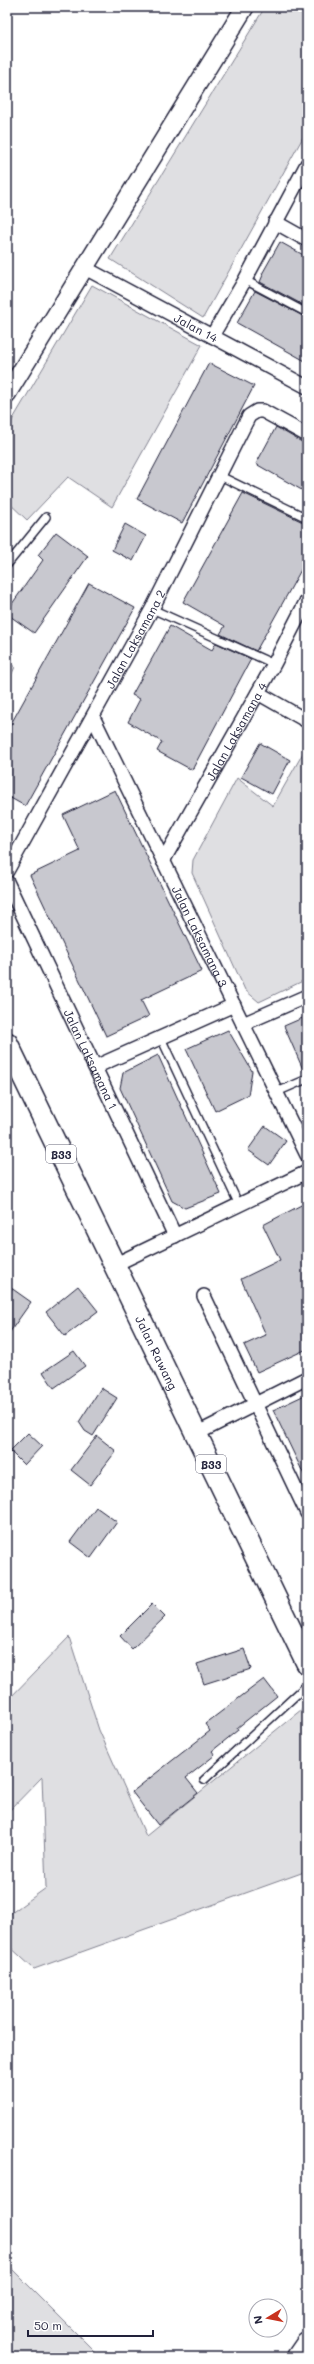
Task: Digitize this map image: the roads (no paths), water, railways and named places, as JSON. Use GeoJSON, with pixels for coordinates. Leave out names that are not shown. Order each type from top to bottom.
{"type":"FeatureCollection","features":[{"type":"Feature","properties":{"kind":"highway"},"geometry":{"type":"LineString","coordinates":[[298,2357],[307,2344]]}},
{"type":"Feature","properties":{"kind":"main road","name":"Jalan Rawang"},"geometry":{"type":"LineString","coordinates":[[7,1043],[307,1663]]}},
{"type":"Feature","properties":{"kind":"street"},"geometry":{"type":"LineString","coordinates":[[7,394],[246,7]]}},
{"type":"Feature","properties":{"kind":"street"},"geometry":{"type":"LineString","coordinates":[[212,336],[246,280],[275,222],[307,164]]}},
{"type":"Feature","properties":{"kind":"street"},"geometry":{"type":"LineString","coordinates":[[275,222],[307,240]]}},
{"type":"Feature","properties":{"kind":"street","name":"Jalan 14"},"geometry":{"type":"LineString","coordinates":[[85,268],[307,387]]}},
{"type":"Feature","properties":{"kind":"street","name":"Jalan Laksamana 2"},"geometry":{"type":"LineString","coordinates":[[7,872],[152,609],[218,474],[249,416],[257,411],[262,411],[307,435]]}},
{"type":"Feature","properties":{"kind":"street","name":"Jalan Laksamana 4"},"geometry":{"type":"LineString","coordinates":[[163,861],[274,664],[307,600]]}},
{"type":"Feature","properties":{"kind":"street"},"geometry":{"type":"LineString","coordinates":[[258,693],[307,721]]}},
{"type":"Feature","properties":{"kind":"street","name":"Jalan Laksamana 3"},"geometry":{"type":"LineString","coordinates":[[93,717],[307,1154]]}},
{"type":"Feature","properties":{"kind":"street","name":"Jalan Laksamana 1"},"geometry":{"type":"LineString","coordinates":[[7,882],[175,1236]]}},
{"type":"Feature","properties":{"kind":"street"},"geometry":{"type":"LineString","coordinates":[[243,1024],[307,996]]}},
{"type":"Feature","properties":{"kind":"street"},"geometry":{"type":"LineString","coordinates":[[95,1067],[234,1005]]}},
{"type":"Feature","properties":{"kind":"street"},"geometry":{"type":"LineString","coordinates":[[114,1265],[307,1172]]}},
{"type":"Feature","properties":{"kind":"street"},"geometry":{"type":"LineString","coordinates":[[204,1296],[307,1513]]}},
{"type":"Feature","properties":{"kind":"street"},"geometry":{"type":"LineString","coordinates":[[196,1434],[307,1378]]}},
{"type":"Feature","properties":{"kind":"lane"},"geometry":{"type":"LineString","coordinates":[[246,280],[307,313]]}},
{"type":"Feature","properties":{"kind":"lane"},"geometry":{"type":"LineString","coordinates":[[218,474],[307,518]]}},
{"type":"Feature","properties":{"kind":"lane"},"geometry":{"type":"LineString","coordinates":[[7,565],[46,517]]}},
{"type":"Feature","properties":{"kind":"lane"},"geometry":{"type":"LineString","coordinates":[[152,609],[274,664]]}},
{"type":"Feature","properties":{"kind":"lane"},"geometry":{"type":"LineString","coordinates":[[160,1038],[239,1205]]}},
{"type":"Feature","properties":{"kind":"lane"},"geometry":{"type":"LineString","coordinates":[[277,1092],[307,1079]]}},
{"type":"Feature","properties":{"kind":"lane"},"geometry":{"type":"LineString","coordinates":[[204,1780],[307,1685]]}}]}
